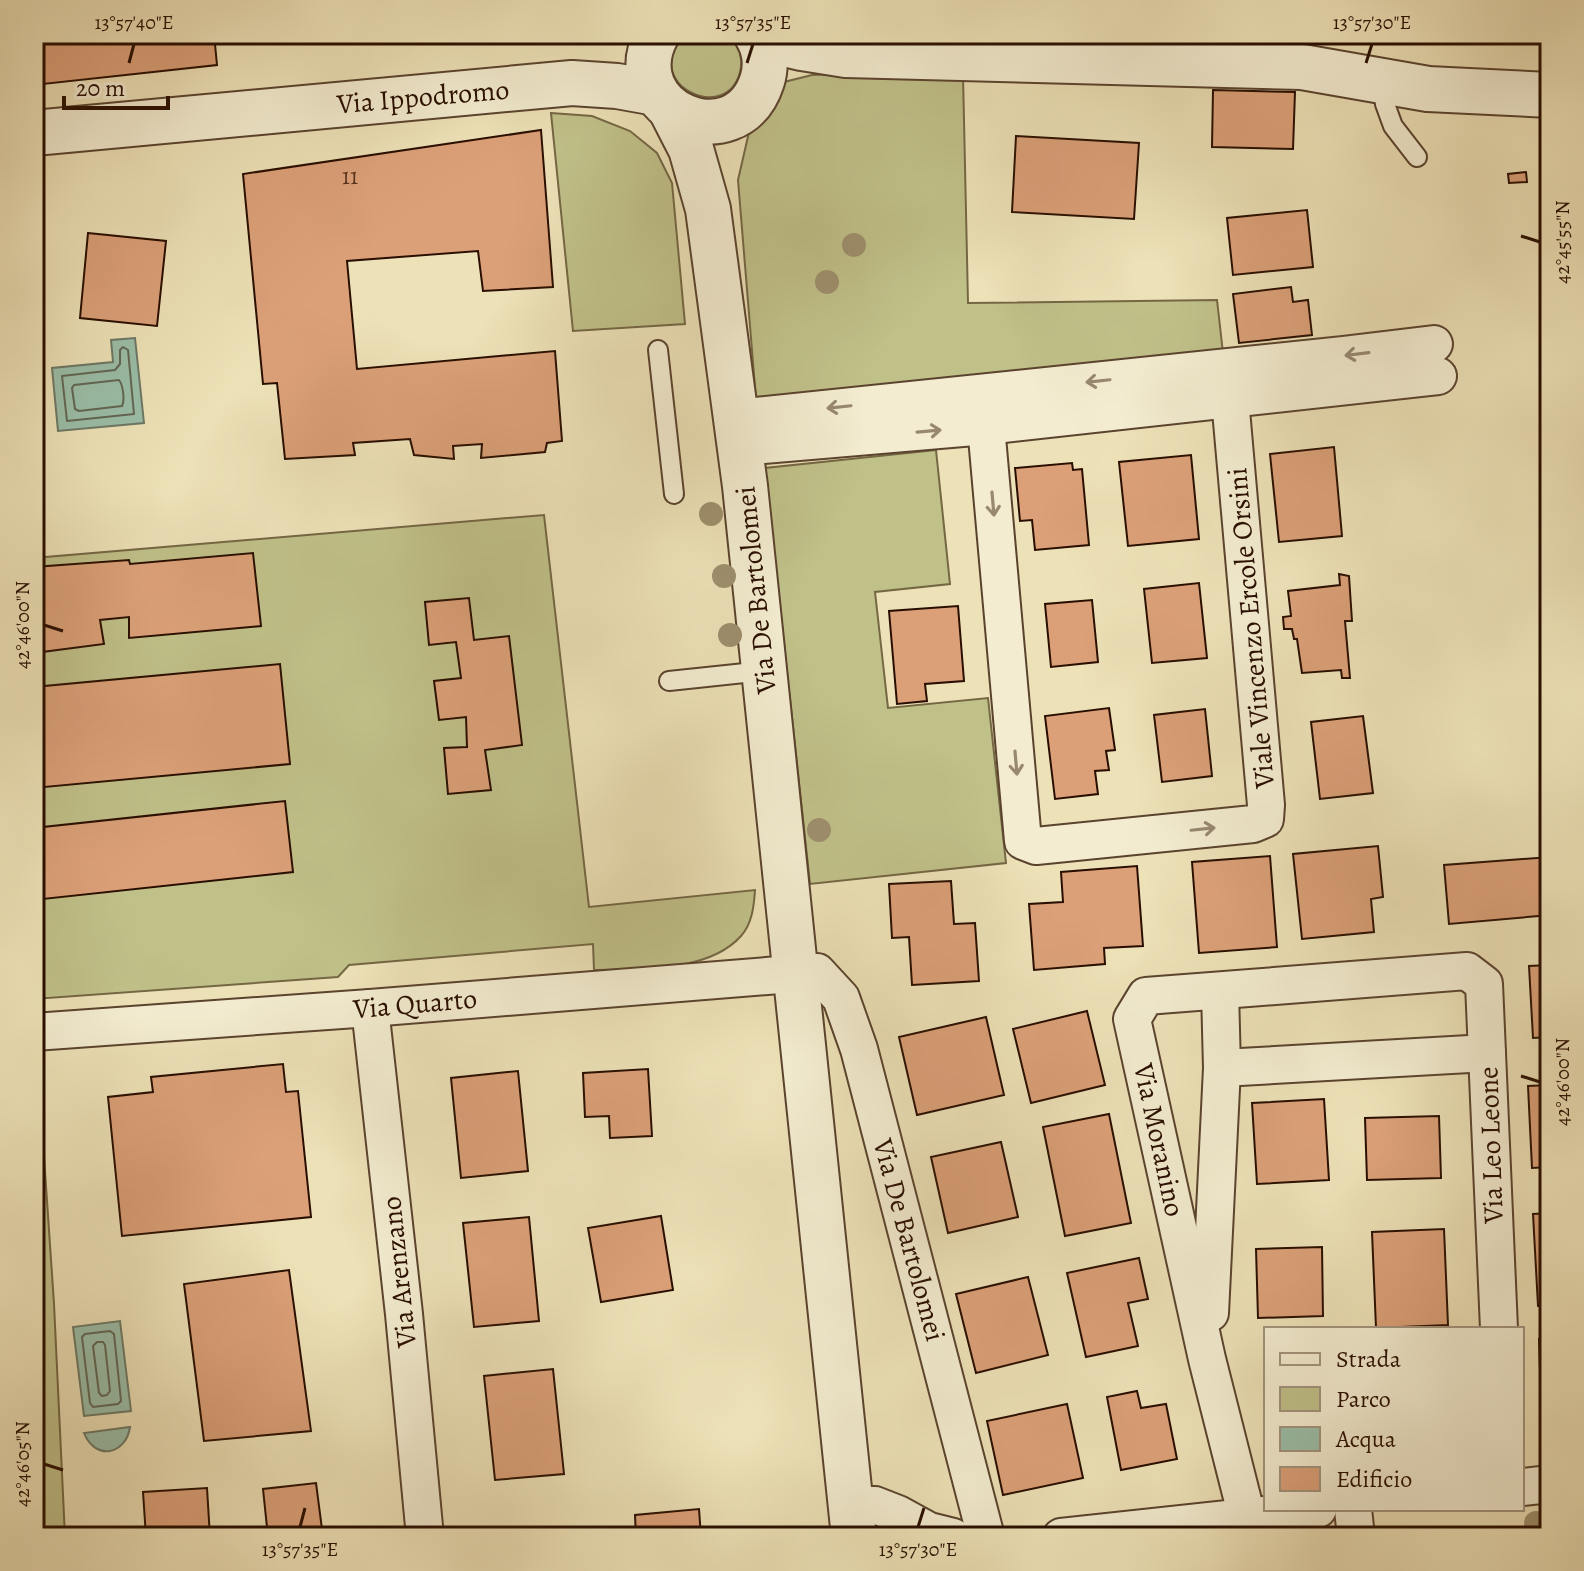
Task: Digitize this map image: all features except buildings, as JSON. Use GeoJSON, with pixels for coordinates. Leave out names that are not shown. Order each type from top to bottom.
{"type":"FeatureCollection","features":[{"type":"Feature","properties":{"kind":"street","name":"Via Ippodromo"},"geometry":{"type":"LineString","coordinates":[[572,83],[611,68],[655,39]]}},
{"type":"Feature","properties":{"kind":"street","name":"Via Ippodromo"},"geometry":{"type":"LineString","coordinates":[[655,39],[648,61],[650,77],[664,101],[679,116],[696,122],[715,122],[732,117],[757,63],[799,64],[846,55],[1302,67],[1428,89],[1550,95]]}},
{"type":"Feature","properties":{"kind":"street","name":"Via De Bartolomei"},"geometry":{"type":"LineString","coordinates":[[708,209],[757,63]]}},
{"type":"Feature","properties":{"kind":"street","name":"Via Ippodromo"},"geometry":{"type":"LineString","coordinates":[[34,133],[572,83],[617,86],[664,101]]}},
{"type":"Feature","properties":{"kind":"street","name":"Via De Bartolomei"},"geometry":{"type":"LineString","coordinates":[[664,101],[691,149],[708,209],[738,432],[853,1521]]}},
{"type":"Feature","properties":{"kind":"street"},"geometry":{"type":"LineString","coordinates":[[1314,359],[1436,360],[1230,399],[986,426],[738,432],[1314,359]]}},
{"type":"Feature","properties":{"kind":"street","name":"Viale Vincenzo Ercole Orsini"},"geometry":{"type":"LineString","coordinates":[[986,426],[1023,841],[1036,846],[1253,824],[1265,819],[1266,805],[1230,399]]}},
{"type":"Feature","properties":{"kind":"street","name":"Via Moranino"},"geometry":{"type":"LineString","coordinates":[[1247,1517],[1207,1359],[1132,1019],[1146,996],[1467,971]]}},
{"type":"Feature","properties":{"kind":"street","name":"Via Leo Leone"},"geometry":{"type":"LineString","coordinates":[[1467,971],[1484,984],[1499,1327]]}},
{"type":"Feature","properties":{"kind":"street","name":"Via De Bartolomei"},"geometry":{"type":"LineString","coordinates":[[796,973],[817,972],[841,998],[859,1049],[986,1537]]}},
{"type":"Feature","properties":{"kind":"street","name":"Via Quarto"},"geometry":{"type":"LineString","coordinates":[[34,1032],[796,973]]}},
{"type":"Feature","properties":{"kind":"street","name":"Via Moranino"},"geometry":{"type":"LineString","coordinates":[[1207,1359],[1222,1068],[1220,991]]}},
{"type":"Feature","properties":{"kind":"street","name":"Via Arenzano"},"geometry":{"type":"LineString","coordinates":[[370,1008],[425,1537]]}},
{"type":"Feature","properties":{"kind":"street"},"geometry":{"type":"LineString","coordinates":[[1222,1068],[1487,1053]]}},
{"type":"Feature","properties":{"kind":"street"},"geometry":{"type":"LineString","coordinates":[[1524,1487],[1550,1484]]}},
{"type":"Feature","properties":{"kind":"street"},"geometry":{"type":"LineString","coordinates":[[853,1521],[875,1505],[929,1531],[953,1537]]}},
{"type":"Feature","properties":{"kind":"street"},"geometry":{"type":"LineString","coordinates":[[1061,1537],[1300,1511]]}},
{"type":"Feature","properties":{"kind":"street"},"geometry":{"type":"LineString","coordinates":[[1353,1511],[1356,1537]]}},
{"type":"Feature","properties":{"kind":"lane"},"geometry":{"type":"LineString","coordinates":[[1382,81],[1385,104],[1393,126],[1417,157]]}},
{"type":"Feature","properties":{"kind":"lane"},"geometry":{"type":"LineString","coordinates":[[658,350],[674,494]]}},
{"type":"Feature","properties":{"kind":"lane"},"geometry":{"type":"LineString","coordinates":[[669,681],[764,671]]}},
{"type":"Feature","properties":{"kind":"green space"},"geometry":{"type":"Polygon","coordinates":[[[686,34],[727,34],[736,45],[741,67],[734,85],[721,95],[706,97],[691,92],[679,83],[672,69],[673,52],[686,34]]]}},
{"type":"Feature","properties":{"kind":"green space"},"geometry":{"type":"Polygon","coordinates":[[[812,75],[963,75],[968,303],[1217,300],[1223,353],[756,399],[738,180],[752,119],[776,84],[812,75]]]}},
{"type":"Feature","properties":{"kind":"green space"},"geometry":{"type":"Polygon","coordinates":[[[551,113],[592,116],[630,131],[657,153],[672,183],[685,324],[573,331],[551,113]]]}},
{"type":"Feature","properties":{"kind":"green space"},"geometry":{"type":"Polygon","coordinates":[[[936,450],[950,584],[875,592],[888,708],[988,698],[1006,863],[810,884],[765,468],[936,450]]]}},
{"type":"Feature","properties":{"kind":"green space"},"geometry":{"type":"Polygon","coordinates":[[[544,515],[589,907],[755,890],[750,920],[741,936],[710,957],[652,968],[594,970],[593,944],[349,965],[338,977],[34,999],[34,558],[544,515]]]}},
{"type":"Feature","properties":{"kind":"green space"},"geometry":{"type":"Polygon","coordinates":[[[34,1053],[37,1053],[54,1304],[65,1537],[34,1537],[34,1053]]]}},
{"type":"Feature","properties":{"kind":"water"},"geometry":{"type":"Polygon","coordinates":[[[135,338],[144,423],[58,431],[52,368],[113,362],[111,340],[135,338]]]}},
{"type":"Feature","properties":{"kind":"water"},"geometry":{"type":"Polygon","coordinates":[[[120,1321],[131,1411],[84,1416],[73,1327],[120,1321]]]}},
{"type":"Feature","properties":{"kind":"water"},"geometry":{"type":"Polygon","coordinates":[[[130,1427],[123,1444],[110,1451],[95,1448],[84,1433],[130,1427]]]}}]}
